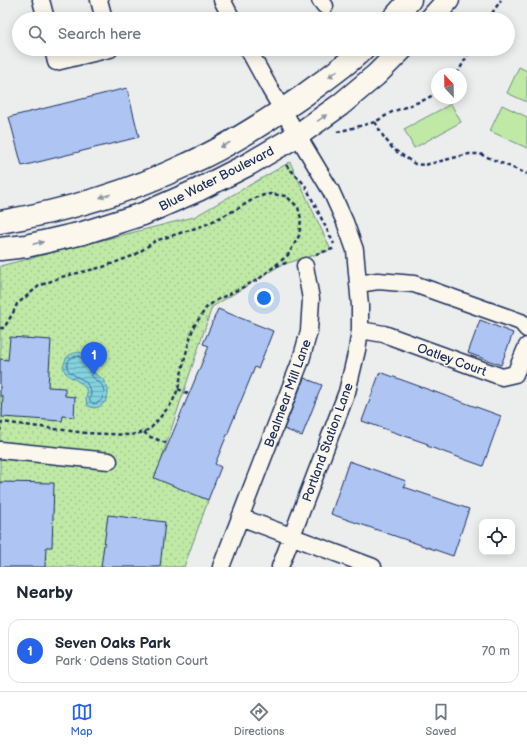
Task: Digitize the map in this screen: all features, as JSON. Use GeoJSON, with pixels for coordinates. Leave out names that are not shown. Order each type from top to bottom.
{"type":"FeatureCollection","features":[{"type":"Feature","properties":{"kind":"street"},"geometry":{"type":"LineString","coordinates":[[41,0],[44,12]]}},
{"type":"Feature","properties":{"kind":"street"},"geometry":{"type":"LineString","coordinates":[[99,0],[102,12]]}},
{"type":"Feature","properties":{"kind":"street"},"geometry":{"type":"LineString","coordinates":[[222,0],[228,12]]}},
{"type":"Feature","properties":{"kind":"street"},"geometry":{"type":"LineString","coordinates":[[399,12],[410,0]]}},
{"type":"Feature","properties":{"kind":"street"},"geometry":{"type":"LineString","coordinates":[[437,12],[448,0]]}},
{"type":"Feature","properties":{"kind":"street"},"geometry":{"type":"LineString","coordinates":[[55,56],[56,62],[81,56]]}},
{"type":"Feature","properties":{"kind":"street","name":"Portland Station Lane"},"geometry":{"type":"LineString","coordinates":[[252,56],[332,191],[346,222],[355,250],[360,306],[360,330],[357,350],[347,392],[280,567]]}},
{"type":"Feature","properties":{"kind":"street","name":"Blue Water Boulevard"},"geometry":{"type":"LineString","coordinates":[[0,222],[78,205],[133,188],[189,164],[235,140],[283,110],[354,56]]}},
{"type":"Feature","properties":{"kind":"street","name":"Blue Water Boulevard"},"geometry":{"type":"LineString","coordinates":[[0,250],[26,246],[83,233],[143,214],[198,190],[249,164],[298,135],[340,105],[376,75],[395,56]]}},
{"type":"Feature","properties":{"kind":"street","name":"Bealmear Mill Lane"},"geometry":{"type":"LineString","coordinates":[[221,567],[302,360],[309,331],[311,299],[305,260]]}},
{"type":"Feature","properties":{"kind":"street"},"geometry":{"type":"LineString","coordinates":[[358,284],[378,281],[414,284],[521,322],[527,329]]}},
{"type":"Feature","properties":{"kind":"street","name":"Oatley Court"},"geometry":{"type":"LineString","coordinates":[[360,330],[384,334],[502,377],[515,374],[527,346]]}},
{"type":"Feature","properties":{"kind":"street"},"geometry":{"type":"LineString","coordinates":[[0,450],[109,461]]}},
{"type":"Feature","properties":{"kind":"street"},"geometry":{"type":"LineString","coordinates":[[240,517],[373,567]]}},
{"type":"Feature","properties":{"kind":"path"},"geometry":{"type":"LineString","coordinates":[[493,12],[501,0]]}},
{"type":"Feature","properties":{"kind":"path"},"geometry":{"type":"LineString","coordinates":[[460,68],[467,56]]}},
{"type":"Feature","properties":{"kind":"path"},"geometry":{"type":"LineString","coordinates":[[334,133],[375,122],[392,112],[431,96]]}},
{"type":"Feature","properties":{"kind":"path"},"geometry":{"type":"LineString","coordinates":[[375,122],[393,149],[415,164],[425,165],[469,154],[480,154],[527,174]]}},
{"type":"Feature","properties":{"kind":"path"},"geometry":{"type":"LineString","coordinates":[[274,267],[305,260],[336,249],[305,185],[283,163]]}},
{"type":"Feature","properties":{"kind":"path"},"geometry":{"type":"LineString","coordinates":[[0,328],[4,328],[13,314],[17,304],[39,286],[61,277],[103,266],[135,255],[155,242],[206,225],[255,198],[270,194],[286,196],[298,208],[301,219],[299,236],[288,255],[259,279],[215,301],[206,308],[193,328],[178,389],[172,403],[150,428],[144,432],[131,435],[86,433],[1,422],[0,431]]}},
{"type":"Feature","properties":{"kind":"path"},"geometry":{"type":"LineString","coordinates":[[178,389],[189,394]]}},
{"type":"Feature","properties":{"kind":"path"},"geometry":{"type":"LineString","coordinates":[[144,432],[148,436],[166,443]]}},
{"type":"Feature","properties":{"kind":"green space"},"geometry":{"type":"Polygon","coordinates":[[[519,67],[527,71],[527,102],[507,93],[519,67]]]}},
{"type":"Feature","properties":{"kind":"green space"},"geometry":{"type":"Polygon","coordinates":[[[451,104],[461,122],[414,148],[404,129],[451,104]]]}},
{"type":"Feature","properties":{"kind":"green space"},"geometry":{"type":"Polygon","coordinates":[[[502,105],[527,117],[527,148],[490,131],[502,105]]]}},
{"type":"Feature","properties":{"kind":"green space"},"geometry":{"type":"Polygon","coordinates":[[[290,162],[331,250],[281,265],[212,307],[162,457],[208,501],[184,567],[0,567],[0,266],[194,217],[290,162]]]}},
{"type":"Feature","properties":{"kind":"water"},"geometry":{"type":"Polygon","coordinates":[[[80,352],[88,358],[95,374],[103,379],[108,389],[108,395],[105,402],[99,407],[94,408],[88,406],[86,400],[87,392],[85,388],[82,384],[65,373],[64,366],[67,357],[71,354],[80,352]]]}},
{"type":"Feature","properties":{"kind":"building"},"geometry":{"type":"Polygon","coordinates":[[[127,88],[139,137],[22,166],[9,117],[127,88]]]}},
{"type":"Feature","properties":{"kind":"building"},"geometry":{"type":"Polygon","coordinates":[[[218,309],[273,331],[258,369],[255,367],[215,464],[221,467],[208,500],[154,478],[209,346],[203,344],[218,309]]]}},
{"type":"Feature","properties":{"kind":"building"},"geometry":{"type":"Polygon","coordinates":[[[480,320],[513,333],[501,365],[468,353],[480,320]]]}},
{"type":"Feature","properties":{"kind":"building"},"geometry":{"type":"Polygon","coordinates":[[[10,337],[51,340],[48,387],[65,388],[65,396],[75,397],[74,417],[63,416],[62,421],[2,417],[3,396],[0,396],[0,359],[8,360],[10,337]]]}},
{"type":"Feature","properties":{"kind":"building"},"geometry":{"type":"Polygon","coordinates":[[[380,372],[501,416],[483,466],[427,446],[428,444],[362,421],[380,372]]]}},
{"type":"Feature","properties":{"kind":"building"},"geometry":{"type":"Polygon","coordinates":[[[304,378],[322,385],[302,436],[284,429],[304,378]]]}},
{"type":"Feature","properties":{"kind":"building"},"geometry":{"type":"Polygon","coordinates":[[[349,461],[406,481],[404,487],[469,509],[453,556],[331,514],[349,461]]]}},
{"type":"Feature","properties":{"kind":"building"},"geometry":{"type":"Polygon","coordinates":[[[0,482],[54,483],[52,547],[46,547],[45,567],[0,567],[0,482]]]}},
{"type":"Feature","properties":{"kind":"building"},"geometry":{"type":"Polygon","coordinates":[[[108,515],[165,522],[160,567],[101,567],[108,515]]]}},
{"type":"Feature","properties":{"kind":"place","name":"Seven Oaks Park"},"geometry":{"type":"Point","coordinates":[94,375]}}]}
